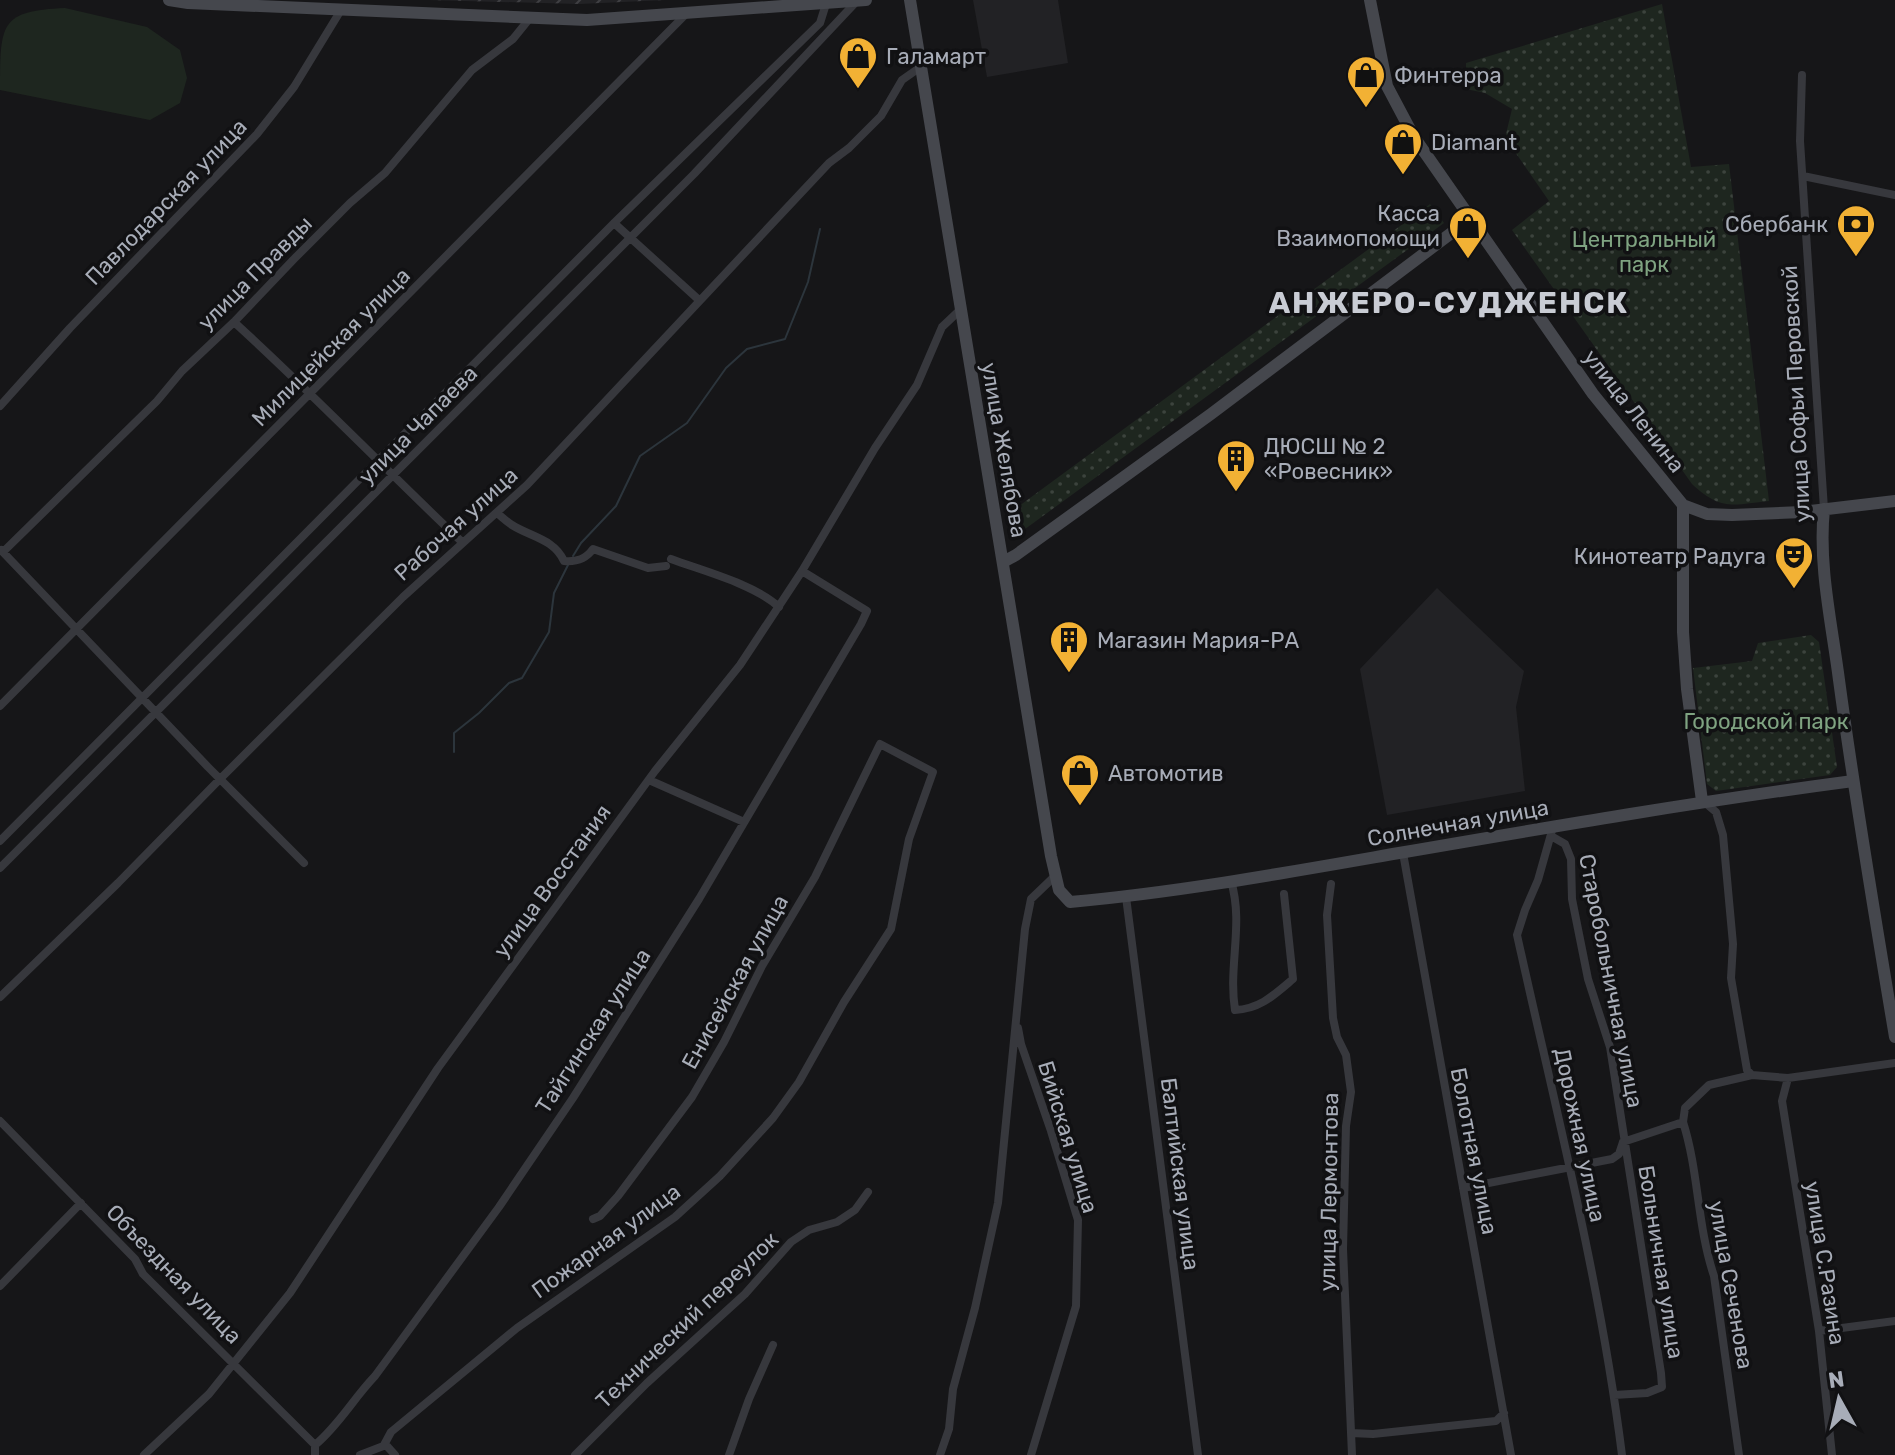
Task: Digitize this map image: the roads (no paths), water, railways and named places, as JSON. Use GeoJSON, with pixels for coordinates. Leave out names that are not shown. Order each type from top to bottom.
{"type":"FeatureCollection","features":[{"type":"Feature","properties":{"kind":"street"},"geometry":{"type":"LineString","coordinates":[[169,0],[587,20],[861,1]]}},
{"type":"Feature","properties":{"kind":"street"},"geometry":{"type":"LineString","coordinates":[[687,13],[699,0]]}},
{"type":"Feature","properties":{"kind":"street","name":"улица Желябова"},"geometry":{"type":"LineString","coordinates":[[910,0],[1055,876],[1059,890],[1070,902]]}},
{"type":"Feature","properties":{"kind":"street","name":"улица Ленина"},"geometry":{"type":"LineString","coordinates":[[1370,0],[1387,86],[1414,137],[1593,394],[1683,505],[1683,632],[1702,801]]}},
{"type":"Feature","properties":{"kind":"street","name":"улица Чапаева"},"geometry":{"type":"LineString","coordinates":[[0,868],[631,238],[861,1]]}},
{"type":"Feature","properties":{"kind":"street","name":"улица Чапаева"},"geometry":{"type":"LineString","coordinates":[[0,841],[614,223],[820,23],[826,4]]}},
{"type":"Feature","properties":{"kind":"street","name":"Павлодарская улица"},"geometry":{"type":"LineString","coordinates":[[0,406],[70,328],[257,134],[318,52],[341,10]]}},
{"type":"Feature","properties":{"kind":"street","name":"Милицейская улица"},"geometry":{"type":"LineString","coordinates":[[0,706],[687,13]]}},
{"type":"Feature","properties":{"kind":"street","name":"улица Правды"},"geometry":{"type":"LineString","coordinates":[[1,551],[234,322],[316,236],[385,173],[472,70],[513,39],[530,18]]}},
{"type":"Feature","properties":{"kind":"street","name":"Рабочая улица"},"geometry":{"type":"LineString","coordinates":[[0,997],[462,542],[527,485],[829,163],[881,116],[902,80],[923,66]]}},
{"type":"Feature","properties":{"kind":"street","name":"улица Софьи Перовской"},"geometry":{"type":"LineString","coordinates":[[1802,75],[1800,141],[1824,509],[1822,528],[1830,613],[1853,781],[1895,1037]]}},
{"type":"Feature","properties":{"kind":"street"},"geometry":{"type":"LineString","coordinates":[[1803,176],[1895,195]]}},
{"type":"Feature","properties":{"kind":"street"},"geometry":{"type":"LineString","coordinates":[[1003,562],[1211,414],[1470,219]]}},
{"type":"Feature","properties":{"kind":"street"},"geometry":{"type":"LineString","coordinates":[[614,223],[699,300]]}},
{"type":"Feature","properties":{"kind":"street","name":"улица Восстания"},"geometry":{"type":"LineString","coordinates":[[144,1455],[209,1394],[290,1293],[438,1068],[649,780],[740,665],[917,385],[942,327],[960,310]]}},
{"type":"Feature","properties":{"kind":"street"},"geometry":{"type":"LineString","coordinates":[[234,322],[312,393],[392,476],[462,542]]}},
{"type":"Feature","properties":{"kind":"street"},"geometry":{"type":"LineString","coordinates":[[1683,505],[1707,514],[1732,515],[1895,501]]}},
{"type":"Feature","properties":{"kind":"street"},"geometry":{"type":"LineString","coordinates":[[497,513],[513,526],[539,537],[559,551],[564,561],[574,562],[588,556],[593,549],[648,568],[668,562],[730,581],[779,607]]}},
{"type":"Feature","properties":{"kind":"street"},"geometry":{"type":"LineString","coordinates":[[1,551],[304,863]]}},
{"type":"Feature","properties":{"kind":"street","name":"Тайгинская улица"},"geometry":{"type":"LineString","coordinates":[[315,1445],[332,1431],[375,1376],[499,1207],[573,1098],[699,899],[867,611],[802,571]]}},
{"type":"Feature","properties":{"kind":"street","name":"Енисейская улица"},"geometry":{"type":"LineString","coordinates":[[593,1219],[600,1216],[618,1196],[692,1097],[762,966],[815,877],[880,744],[933,772],[924,799]]}},
{"type":"Feature","properties":{"kind":"street"},"geometry":{"type":"LineString","coordinates":[[649,780],[744,822]]}},
{"type":"Feature","properties":{"kind":"street","name":"Солнечная улица"},"geometry":{"type":"LineString","coordinates":[[1070,902],[1126,897],[1552,832],[1702,801],[1853,781]]}},
{"type":"Feature","properties":{"kind":"street","name":"Пожарная улица"},"geometry":{"type":"LineString","coordinates":[[360,1455],[384,1445],[391,1432],[517,1328],[675,1217],[720,1176],[773,1118],[799,1082],[844,1002],[891,929],[909,839],[924,799]]}},
{"type":"Feature","properties":{"kind":"street"},"geometry":{"type":"LineString","coordinates":[[1702,801],[1716,812],[1723,835],[1733,944],[1731,978],[1747,1070],[1752,1075]]}},
{"type":"Feature","properties":{"kind":"street","name":"Старобольничная улица"},"geometry":{"type":"LineString","coordinates":[[1552,832],[1565,844],[1571,859],[1572,899],[1588,979],[1610,1047],[1623,1142]]}},
{"type":"Feature","properties":{"kind":"street","name":"Дорожная улица"},"geometry":{"type":"LineString","coordinates":[[1552,832],[1517,935],[1570,1168],[1614,1395],[1622,1455]]}},
{"type":"Feature","properties":{"kind":"street","name":"Болотная улица"},"geometry":{"type":"LineString","coordinates":[[1403,853],[1511,1455]]}},
{"type":"Feature","properties":{"kind":"street","name":"Бийская улица"},"geometry":{"type":"LineString","coordinates":[[940,1455],[949,1429],[953,1389],[998,1203],[1020,966],[1031,899],[1055,876]]}},
{"type":"Feature","properties":{"kind":"street"},"geometry":{"type":"LineString","coordinates":[[1231,881],[1236,899],[1237,923],[1235,1010],[1251,1009],[1266,1001],[1293,979],[1284,894]]}},
{"type":"Feature","properties":{"kind":"street","name":"улица Лермонтова"},"geometry":{"type":"LineString","coordinates":[[1331,884],[1327,915],[1333,1018],[1337,1037],[1346,1055],[1351,1092],[1346,1126],[1343,1249],[1352,1455]]}},
{"type":"Feature","properties":{"kind":"street","name":"Балтийская улица"},"geometry":{"type":"LineString","coordinates":[[1126,897],[1198,1455]]}},
{"type":"Feature","properties":{"kind":"street","name":"Бийская улица"},"geometry":{"type":"LineString","coordinates":[[1016,1015],[1021,1044],[1078,1220],[1076,1306],[1031,1455]]}},
{"type":"Feature","properties":{"kind":"street"},"geometry":{"type":"LineString","coordinates":[[1463,1188],[1612,1159],[1619,1154],[1623,1142],[1683,1122],[1685,1108],[1709,1085],[1752,1075],[1788,1078],[1895,1063]]}},
{"type":"Feature","properties":{"kind":"street","name":"улица С.Разина"},"geometry":{"type":"LineString","coordinates":[[1788,1078],[1782,1101],[1819,1331],[1832,1455]]}},
{"type":"Feature","properties":{"kind":"street","name":"Объездная улица"},"geometry":{"type":"LineString","coordinates":[[0,1121],[135,1259],[143,1274],[315,1445]]}},
{"type":"Feature","properties":{"kind":"street","name":"улица Сеченова"},"geometry":{"type":"LineString","coordinates":[[1683,1122],[1691,1147],[1705,1248],[1714,1276],[1739,1455]]}},
{"type":"Feature","properties":{"kind":"street","name":"Больничная улица"},"geometry":{"type":"LineString","coordinates":[[1614,1395],[1647,1393],[1662,1387],[1623,1142]]}},
{"type":"Feature","properties":{"kind":"street","name":"Технический переулок"},"geometry":{"type":"LineString","coordinates":[[575,1455],[647,1383],[745,1294],[791,1242],[809,1230],[837,1222],[855,1210],[868,1192]]}},
{"type":"Feature","properties":{"kind":"street"},"geometry":{"type":"LineString","coordinates":[[0,1286],[81,1203]]}},
{"type":"Feature","properties":{"kind":"street"},"geometry":{"type":"LineString","coordinates":[[1819,1331],[1895,1321]]}},
{"type":"Feature","properties":{"kind":"street"},"geometry":{"type":"LineString","coordinates":[[729,1455],[773,1345]]}},
{"type":"Feature","properties":{"kind":"street"},"geometry":{"type":"LineString","coordinates":[[1351,1433],[1373,1434],[1496,1421],[1504,1413]]}},
{"type":"Feature","properties":{"kind":"street"},"geometry":{"type":"LineString","coordinates":[[315,1445],[315,1455]]}},
{"type":"Feature","properties":{"kind":"street"},"geometry":{"type":"LineString","coordinates":[[384,1445],[395,1455]]}},
{"type":"Feature","properties":{"kind":"waterway"},"geometry":{"type":"LineString","coordinates":[[573,556],[581,543],[616,506],[640,456],[687,423],[726,368],[747,349],[785,339],[808,282],[820,229]]}},
{"type":"Feature","properties":{"kind":"waterway"},"geometry":{"type":"LineString","coordinates":[[454,752],[454,733],[509,683],[522,678],[549,632],[554,593],[568,565]]}},
{"type":"Feature","properties":{"kind":"place","name":"Галамарт"},"geometry":{"type":"Point","coordinates":[858,90]}},
{"type":"Feature","properties":{"kind":"place","name":"Финтерра"},"geometry":{"type":"Point","coordinates":[1366,109]}},
{"type":"Feature","properties":{"kind":"place","name":"Diamant"},"geometry":{"type":"Point","coordinates":[1403,176]}},
{"type":"Feature","properties":{"kind":"place","name":"Сбербанк"},"geometry":{"type":"Point","coordinates":[1856,258]}},
{"type":"Feature","properties":{"kind":"place","name":"Касса Взаимопомощи"},"geometry":{"type":"Point","coordinates":[1468,260]}},
{"type":"Feature","properties":{"kind":"place","name":"ДЮСШ № 2 «Ровесник»"},"geometry":{"type":"Point","coordinates":[1236,493]}},
{"type":"Feature","properties":{"kind":"place","name":"Кинотеатр Радуга"},"geometry":{"type":"Point","coordinates":[1794,590]}},
{"type":"Feature","properties":{"kind":"place","name":"Магазин Мария-РА"},"geometry":{"type":"Point","coordinates":[1069,674]}},
{"type":"Feature","properties":{"kind":"place","name":"Автомотив"},"geometry":{"type":"Point","coordinates":[1080,807]}},
{"type":"Feature","properties":{"kind":"district","name":"АНЖЕРО-СУДЖЕНСК"},"geometry":{"type":"Point","coordinates":[1449,303]}},
{"type":"Feature","properties":{"kind":"park label","name":"Центральный парк"},"geometry":{"type":"Point","coordinates":[1644,252]}},
{"type":"Feature","properties":{"kind":"park label","name":"Городской парк"},"geometry":{"type":"Point","coordinates":[1766,721]}}]}
